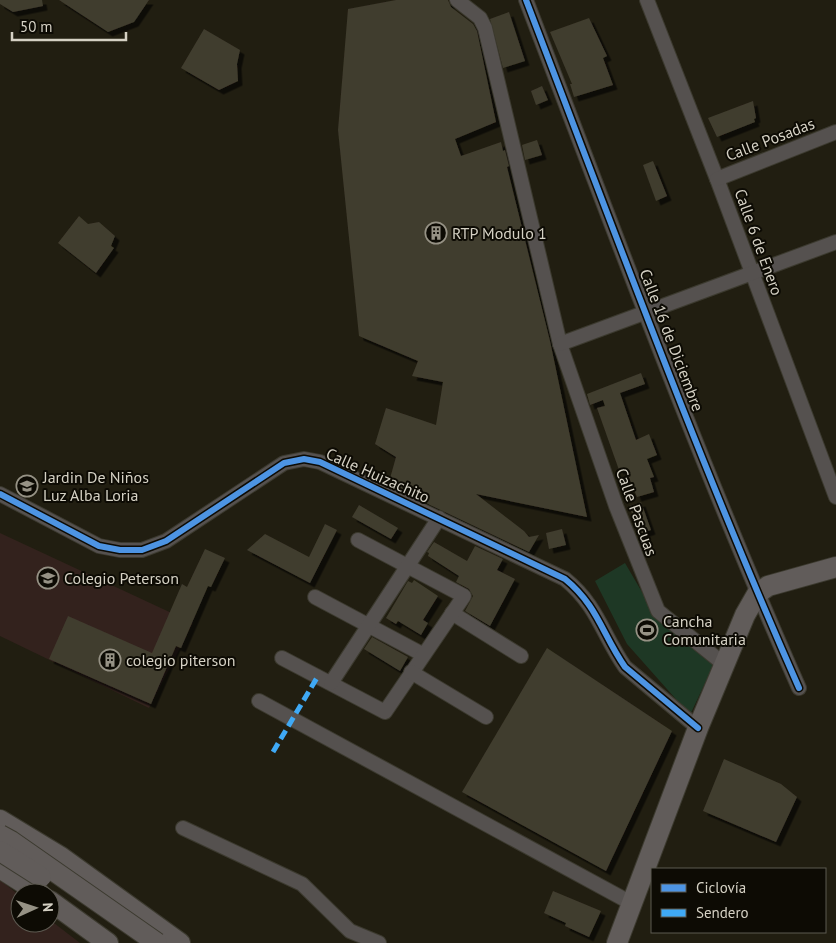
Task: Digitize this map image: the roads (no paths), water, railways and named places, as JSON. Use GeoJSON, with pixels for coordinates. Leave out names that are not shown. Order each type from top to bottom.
{"type":"FeatureCollection","features":[{"type":"Feature","properties":{"kind":"street","name":"Calle Pascuas"},"geometry":{"type":"LineString","coordinates":[[457,0],[480,18],[485,28],[560,344],[616,506],[658,611],[724,665]]}},
{"type":"Feature","properties":{"kind":"street","name":"Calle 16 de Diciembre"},"geometry":{"type":"LineString","coordinates":[[526,0],[645,312],[757,594],[799,688]]}},
{"type":"Feature","properties":{"kind":"street","name":"Calle 6 de Enero"},"geometry":{"type":"LineString","coordinates":[[647,0],[718,179],[836,498]]}},
{"type":"Feature","properties":{"kind":"street","name":"Calle Posadas"},"geometry":{"type":"LineString","coordinates":[[718,179],[836,132]]}},
{"type":"Feature","properties":{"kind":"street"},"geometry":{"type":"LineString","coordinates":[[560,344],[836,242]]}},
{"type":"Feature","properties":{"kind":"street","name":"Calle Huizachito"},"geometry":{"type":"LineString","coordinates":[[0,494],[99,546],[120,550],[142,550],[166,541],[284,463],[304,458],[320,462],[565,580],[582,593],[625,667],[698,728]]}},
{"type":"Feature","properties":{"kind":"street"},"geometry":{"type":"LineString","coordinates":[[330,683],[439,518]]}},
{"type":"Feature","properties":{"kind":"street"},"geometry":{"type":"LineString","coordinates":[[282,658],[384,712],[422,654],[464,596],[358,540]]}},
{"type":"Feature","properties":{"kind":"street"},"geometry":{"type":"LineString","coordinates":[[617,943],[698,728],[745,615],[757,594],[768,586],[836,567]]}},
{"type":"Feature","properties":{"kind":"street"},"geometry":{"type":"LineString","coordinates":[[315,597],[422,654]]}},
{"type":"Feature","properties":{"kind":"street"},"geometry":{"type":"LineString","coordinates":[[452,613],[521,656]]}},
{"type":"Feature","properties":{"kind":"street"},"geometry":{"type":"LineString","coordinates":[[411,672],[486,717]]}},
{"type":"Feature","properties":{"kind":"street"},"geometry":{"type":"LineString","coordinates":[[259,701],[633,904]]}},
{"type":"Feature","properties":{"kind":"street"},"geometry":{"type":"LineString","coordinates":[[0,820],[61,857],[180,943]]}},
{"type":"Feature","properties":{"kind":"street"},"geometry":{"type":"LineString","coordinates":[[183,828],[302,884],[350,931],[379,943]]}},
{"type":"Feature","properties":{"kind":"street"},"geometry":{"type":"LineString","coordinates":[[0,835],[11,840],[156,943]]}},
{"type":"Feature","properties":{"kind":"street"},"geometry":{"type":"LineString","coordinates":[[0,851],[78,900],[137,943]]}},
{"type":"Feature","properties":{"kind":"street"},"geometry":{"type":"LineString","coordinates":[[0,868],[23,883]]}},
{"type":"Feature","properties":{"kind":"street"},"geometry":{"type":"LineString","coordinates":[[102,939],[98,922],[105,909],[120,900]]}},
{"type":"Feature","properties":{"kind":"street"},"geometry":{"type":"LineString","coordinates":[[60,908],[102,939]]}},
{"type":"Feature","properties":{"kind":"place","name":"RTP Modulo 1"},"geometry":{"type":"Point","coordinates":[436,233]}},
{"type":"Feature","properties":{"kind":"place","name":"Jardin De Niños Luz Alba Loria"},"geometry":{"type":"Point","coordinates":[27,486]}},
{"type":"Feature","properties":{"kind":"place","name":"Colegio Peterson"},"geometry":{"type":"Point","coordinates":[48,578]}},
{"type":"Feature","properties":{"kind":"place","name":"Cancha Comunitaria"},"geometry":{"type":"Point","coordinates":[647,630]}},
{"type":"Feature","properties":{"kind":"place","name":"colegio piterson"},"geometry":{"type":"Point","coordinates":[110,660]}}]}
